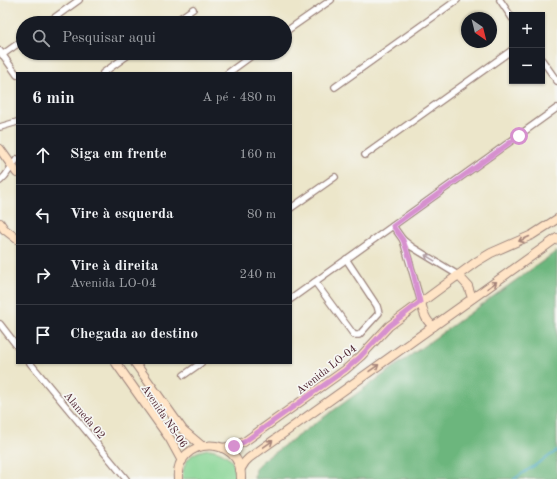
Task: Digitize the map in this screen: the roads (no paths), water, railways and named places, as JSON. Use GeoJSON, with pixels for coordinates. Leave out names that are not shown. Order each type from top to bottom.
{"type":"FeatureCollection","features":[{"type":"Feature","properties":{"kind":"street"},"geometry":{"type":"LineString","coordinates":[[57,16],[79,0]]}},
{"type":"Feature","properties":{"kind":"street"},"geometry":{"type":"LineString","coordinates":[[292,27],[331,0]]}},
{"type":"Feature","properties":{"kind":"street"},"geometry":{"type":"LineString","coordinates":[[335,87],[457,0]]}},
{"type":"Feature","properties":{"kind":"street"},"geometry":{"type":"LineString","coordinates":[[500,0],[509,14]]}},
{"type":"Feature","properties":{"kind":"street"},"geometry":{"type":"LineString","coordinates":[[182,16],[193,8]]}},
{"type":"Feature","properties":{"kind":"street"},"geometry":{"type":"LineString","coordinates":[[16,44],[1,53],[16,74]]}},
{"type":"Feature","properties":{"kind":"street"},"geometry":{"type":"LineString","coordinates":[[365,155],[509,52]]}},
{"type":"Feature","properties":{"kind":"street"},"geometry":{"type":"LineString","coordinates":[[104,72],[121,60]]}},
{"type":"Feature","properties":{"kind":"street"},"geometry":{"type":"LineString","coordinates":[[229,72],[246,60]]}},
{"type":"Feature","properties":{"kind":"street"},"geometry":{"type":"LineString","coordinates":[[545,64],[557,81]]}},
{"type":"Feature","properties":{"kind":"street"},"geometry":{"type":"LineString","coordinates":[[292,298],[557,108]]}},
{"type":"Feature","properties":{"kind":"street"},"geometry":{"type":"LineString","coordinates":[[0,126],[16,122]]}},
{"type":"Feature","properties":{"kind":"street"},"geometry":{"type":"LineString","coordinates":[[0,148],[16,166],[0,180]]}},
{"type":"Feature","properties":{"kind":"street"},"geometry":{"type":"LineString","coordinates":[[292,207],[335,177]]}},
{"type":"Feature","properties":{"kind":"street","name":"Avenida LO-04"},"geometry":{"type":"LineString","coordinates":[[222,448],[244,442],[329,382],[359,358],[389,326],[420,302],[487,255],[532,235],[557,219]]}},
{"type":"Feature","properties":{"kind":"street"},"geometry":{"type":"LineString","coordinates":[[0,223],[4,229],[16,238]]}},
{"type":"Feature","properties":{"kind":"street"},"geometry":{"type":"LineString","coordinates":[[393,226],[403,240],[410,260],[425,317],[430,324],[434,326]]}},
{"type":"Feature","properties":{"kind":"street"},"geometry":{"type":"LineString","coordinates":[[240,470],[249,458],[557,238]]}},
{"type":"Feature","properties":{"kind":"street"},"geometry":{"type":"LineString","coordinates":[[403,240],[416,250],[458,275],[468,286],[472,298]]}},
{"type":"Feature","properties":{"kind":"street"},"geometry":{"type":"LineString","coordinates":[[315,282],[354,335],[359,335],[379,313],[377,306],[346,259]]}},
{"type":"Feature","properties":{"kind":"street"},"geometry":{"type":"LineString","coordinates":[[0,324],[16,345]]}},
{"type":"Feature","properties":{"kind":"street","name":"Alameda 02"},"geometry":{"type":"LineString","coordinates":[[31,364],[126,479]]}},
{"type":"Feature","properties":{"kind":"street","name":"Avenida NS-06"},"geometry":{"type":"LineString","coordinates":[[117,364],[170,439],[182,461]]}},
{"type":"Feature","properties":{"kind":"street","name":"Avenida NS-06"},"geometry":{"type":"LineString","coordinates":[[136,364],[183,430],[202,446]]}},
{"type":"Feature","properties":{"kind":"street"},"geometry":{"type":"LineString","coordinates":[[184,375],[200,364]]}},
{"type":"Feature","properties":{"kind":"street","name":"Avenida NS-06"},"geometry":{"type":"LineString","coordinates":[[178,479],[178,470],[182,461],[189,452],[202,446],[210,445],[222,448]]}},
{"type":"Feature","properties":{"kind":"street"},"geometry":{"type":"LineString","coordinates":[[222,448],[235,458],[240,470],[241,479]]}},
{"type":"Feature","properties":{"kind":"waterway"},"geometry":{"type":"LineString","coordinates":[[514,479],[557,451]]}}]}
